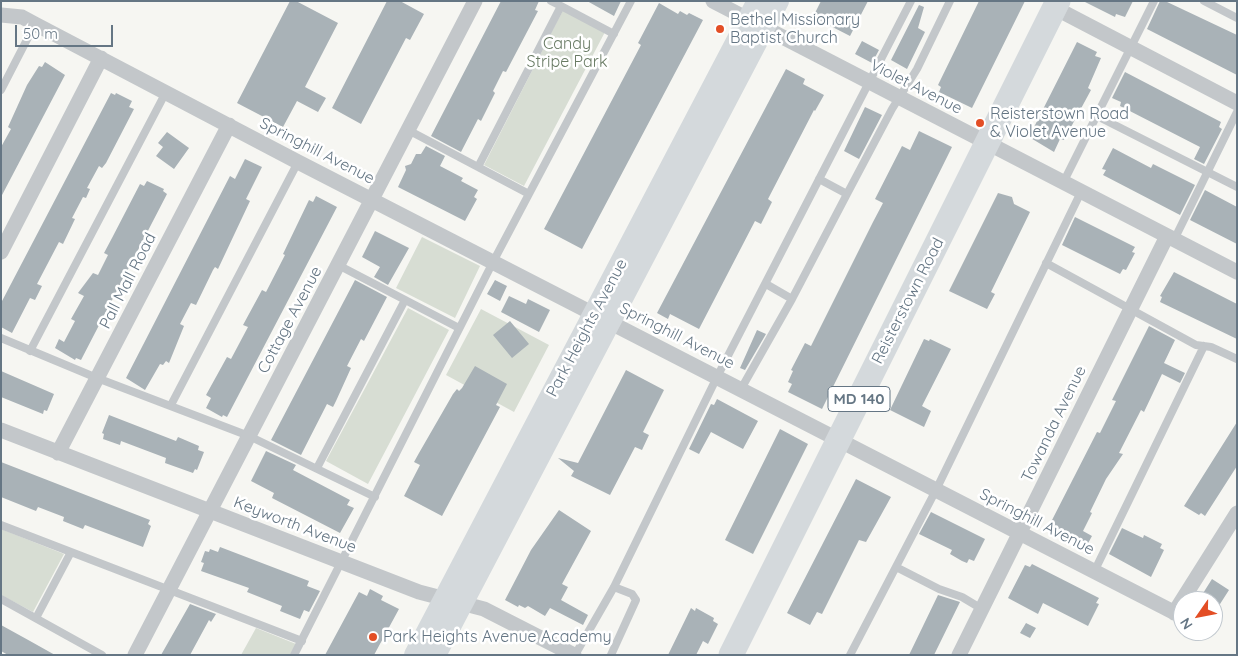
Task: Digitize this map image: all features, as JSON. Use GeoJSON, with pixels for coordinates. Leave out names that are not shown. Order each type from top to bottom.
{"type":"FeatureCollection","features":[{"type":"Feature","properties":{"kind":"main road","name":"Park Heights Avenue"},"geometry":{"type":"LineString","coordinates":[[415,655],[453,600],[757,16],[778,1]]}},
{"type":"Feature","properties":{"kind":"main road","name":"Reisterstown Road"},"geometry":{"type":"LineString","coordinates":[[731,655],[1056,5]]}},
{"type":"Feature","properties":{"kind":"main road","name":"Park Heights Avenue"},"geometry":{"type":"LineString","coordinates":[[435,655],[453,600]]}},
{"type":"Feature","properties":{"kind":"street","name":"Cottage Avenue"},"geometry":{"type":"LineString","coordinates":[[135,655],[475,1]]}},
{"type":"Feature","properties":{"kind":"street","name":"Violet Avenue"},"geometry":{"type":"LineString","coordinates":[[713,1],[757,16],[869,82],[1237,272]]}},
{"type":"Feature","properties":{"kind":"street"},"geometry":{"type":"LineString","coordinates":[[1056,5],[1131,48],[1237,103]]}},
{"type":"Feature","properties":{"kind":"street","name":"Springhill Avenue"},"geometry":{"type":"LineString","coordinates":[[1,15],[28,21],[101,58],[298,162],[373,198],[493,262],[1173,612]]}},
{"type":"Feature","properties":{"kind":"street"},"geometry":{"type":"LineString","coordinates":[[1,252],[101,58]]}},
{"type":"Feature","properties":{"kind":"street","name":"Pall Mall Road"},"geometry":{"type":"LineString","coordinates":[[58,453],[229,125]]}},
{"type":"Feature","properties":{"kind":"street","name":"Towanda Avenue"},"geometry":{"type":"LineString","coordinates":[[959,655],[1131,310],[1171,238]]}},
{"type":"Feature","properties":{"kind":"street","name":"Keyworth Avenue"},"geometry":{"type":"LineString","coordinates":[[1,430],[420,592],[484,608],[574,655]]}},
{"type":"Feature","properties":{"kind":"street"},"geometry":{"type":"LineString","coordinates":[[1192,591],[1237,513]]}},
{"type":"Feature","properties":{"kind":"lane"},"geometry":{"type":"LineString","coordinates":[[551,1],[614,34]]}},
{"type":"Feature","properties":{"kind":"lane"},"geometry":{"type":"LineString","coordinates":[[294,655],[493,262],[631,1]]}},
{"type":"Feature","properties":{"kind":"lane"},"geometry":{"type":"LineString","coordinates":[[574,655],[614,587],[717,377],[911,1]]}},
{"type":"Feature","properties":{"kind":"lane"},"geometry":{"type":"LineString","coordinates":[[741,389],[899,98],[917,69],[950,1]]}},
{"type":"Feature","properties":{"kind":"lane"},"geometry":{"type":"LineString","coordinates":[[1063,183],[1154,1]]}},
{"type":"Feature","properties":{"kind":"lane"},"geometry":{"type":"LineString","coordinates":[[1204,1],[1237,18]]}},
{"type":"Feature","properties":{"kind":"lane"},"geometry":{"type":"LineString","coordinates":[[478,167],[561,6]]}},
{"type":"Feature","properties":{"kind":"lane"},"geometry":{"type":"LineString","coordinates":[[1,90],[28,21]]}},
{"type":"Feature","properties":{"kind":"lane"},"geometry":{"type":"LineString","coordinates":[[30,351],[166,92]]}},
{"type":"Feature","properties":{"kind":"lane","name":"Towanda Avenue"},"geometry":{"type":"LineString","coordinates":[[1171,238],[1237,112]]}},
{"type":"Feature","properties":{"kind":"lane"},"geometry":{"type":"LineString","coordinates":[[1097,116],[1237,187]]}},
{"type":"Feature","properties":{"kind":"lane"},"geometry":{"type":"LineString","coordinates":[[408,130],[529,194]]}},
{"type":"Feature","properties":{"kind":"lane"},"geometry":{"type":"LineString","coordinates":[[170,405],[298,162]]}},
{"type":"Feature","properties":{"kind":"lane"},"geometry":{"type":"LineString","coordinates":[[819,179],[847,194]]}},
{"type":"Feature","properties":{"kind":"lane"},"geometry":{"type":"LineString","coordinates":[[850,655],[936,490],[1081,192]]}},
{"type":"Feature","properties":{"kind":"lane"},"geometry":{"type":"LineString","coordinates":[[1046,263],[1196,345],[1211,347],[1237,360]]}},
{"type":"Feature","properties":{"kind":"lane"},"geometry":{"type":"LineString","coordinates":[[338,265],[459,328]]}},
{"type":"Feature","properties":{"kind":"lane"},"geometry":{"type":"LineString","coordinates":[[766,284],[792,298]]}},
{"type":"Feature","properties":{"kind":"lane"},"geometry":{"type":"LineString","coordinates":[[317,468],[405,300]]}},
{"type":"Feature","properties":{"kind":"lane"},"geometry":{"type":"LineString","coordinates":[[1,338],[97,378],[249,436],[375,497]]}},
{"type":"Feature","properties":{"kind":"lane"},"geometry":{"type":"LineString","coordinates":[[1094,572],[1204,346]]}},
{"type":"Feature","properties":{"kind":"lane"},"geometry":{"type":"LineString","coordinates":[[1,525],[302,641]]}},
{"type":"Feature","properties":{"kind":"lane"},"geometry":{"type":"LineString","coordinates":[[36,618],[71,552]]}},
{"type":"Feature","properties":{"kind":"lane"},"geometry":{"type":"LineString","coordinates":[[896,567],[940,589],[962,597],[982,609]]}},
{"type":"Feature","properties":{"kind":"lane"},"geometry":{"type":"LineString","coordinates":[[611,655],[636,600],[632,594],[614,587]]}},
{"type":"Feature","properties":{"kind":"lane"},"geometry":{"type":"LineString","coordinates":[[1,599],[102,655]]}},
{"type":"Feature","properties":{"kind":"green space","name":"Candy Stripe Park"},"geometry":{"type":"Polygon","coordinates":[[[563,10],[605,32],[524,186],[484,165],[563,10]]]}},
{"type":"Feature","properties":{"kind":"green space"},"geometry":{"type":"Polygon","coordinates":[[[422,237],[480,266],[455,318],[396,288],[422,237]]]}},
{"type":"Feature","properties":{"kind":"green space"},"geometry":{"type":"Polygon","coordinates":[[[408,308],[449,330],[368,484],[326,461],[408,308]]]}},
{"type":"Feature","properties":{"kind":"green space"},"geometry":{"type":"Polygon","coordinates":[[[481,309],[549,345],[514,412],[446,375],[481,309]]]}},
{"type":"Feature","properties":{"kind":"green space"},"geometry":{"type":"Polygon","coordinates":[[[1,529],[64,554],[33,612],[1,595],[1,529]]]}},
{"type":"Feature","properties":{"kind":"green space"},"geometry":{"type":"Polygon","coordinates":[[[256,628],[296,644],[290,655],[241,655],[256,628]]]}},
{"type":"Feature","properties":{"kind":"building"},"geometry":{"type":"Polygon","coordinates":[[[290,1],[296,1],[338,23],[305,87],[326,98],[318,112],[297,101],[283,127],[237,103],[290,1]]]}},
{"type":"Feature","properties":{"kind":"building"},"geometry":{"type":"Polygon","coordinates":[[[387,1],[400,1],[424,14],[410,40],[406,38],[361,124],[332,108],[387,1]]]}},
{"type":"Feature","properties":{"kind":"building"},"geometry":{"type":"Polygon","coordinates":[[[501,1],[539,1],[535,10],[538,11],[506,72],[503,71],[493,91],[495,93],[481,121],[478,119],[461,152],[431,136],[501,1]]]}},
{"type":"Feature","properties":{"kind":"building"},"geometry":{"type":"Polygon","coordinates":[[[587,1],[621,1],[614,16],[587,1]]]}},
{"type":"Feature","properties":{"kind":"building"},"geometry":{"type":"Polygon","coordinates":[[[821,1],[868,1],[850,36],[813,17],[821,1]]]}},
{"type":"Feature","properties":{"kind":"building"},"geometry":{"type":"Polygon","coordinates":[[[979,1],[1025,1],[972,108],[939,92],[941,87],[938,85],[979,1]]]}},
{"type":"Feature","properties":{"kind":"building"},"geometry":{"type":"Polygon","coordinates":[[[1083,1],[1133,1],[1125,17],[1116,14],[1115,17],[1083,1]]]}},
{"type":"Feature","properties":{"kind":"building"},"geometry":{"type":"Polygon","coordinates":[[[1160,1],[1165,1],[1237,35],[1237,75],[1147,29],[1160,1]]]}},
{"type":"Feature","properties":{"kind":"building"},"geometry":{"type":"Polygon","coordinates":[[[659,3],[678,14],[680,11],[687,15],[689,13],[703,20],[582,249],[544,229],[641,45],[638,43],[659,3]]]}},
{"type":"Feature","properties":{"kind":"building"},"geometry":{"type":"Polygon","coordinates":[[[919,5],[924,7],[918,28],[925,32],[907,69],[891,60],[919,5]]]}},
{"type":"Feature","properties":{"kind":"building"},"geometry":{"type":"Polygon","coordinates":[[[862,41],[879,50],[872,63],[855,54],[862,41]]]}},
{"type":"Feature","properties":{"kind":"building"},"geometry":{"type":"Polygon","coordinates":[[[1077,42],[1097,52],[1095,56],[1101,58],[1088,88],[1091,90],[1064,140],[1060,139],[1054,152],[1029,137],[1077,42]]]}},
{"type":"Feature","properties":{"kind":"building"},"geometry":{"type":"Polygon","coordinates":[[[45,62],[65,75],[1,197],[1,147],[11,129],[8,127],[27,85],[39,66],[42,67],[45,62]]]}},
{"type":"Feature","properties":{"kind":"building"},"geometry":{"type":"Polygon","coordinates":[[[786,69],[805,79],[803,84],[824,95],[814,110],[768,199],[772,202],[761,224],[755,221],[699,329],[670,314],[668,319],[657,313],[786,69]]]}},
{"type":"Feature","properties":{"kind":"building"},"geometry":{"type":"Polygon","coordinates":[[[1125,72],[1221,122],[1219,127],[1222,129],[1204,164],[1194,159],[1200,147],[1120,106],[1121,102],[1112,98],[1125,72]]]}},
{"type":"Feature","properties":{"kind":"building"},"geometry":{"type":"Polygon","coordinates":[[[111,93],[115,95],[116,93],[132,101],[129,107],[134,109],[106,163],[102,168],[99,166],[87,188],[90,189],[86,198],[83,197],[72,218],[75,219],[63,244],[59,242],[37,284],[42,286],[35,300],[30,298],[12,333],[1,327],[1,303],[111,93]]]}},
{"type":"Feature","properties":{"kind":"building"},"geometry":{"type":"Polygon","coordinates":[[[865,107],[882,115],[859,159],[844,151],[865,107]]]}},
{"type":"Feature","properties":{"kind":"building"},"geometry":{"type":"Polygon","coordinates":[[[919,131],[952,147],[822,409],[788,392],[792,384],[788,382],[793,371],[791,370],[805,343],[811,346],[883,203],[875,199],[902,146],[910,150],[919,131]]]}},
{"type":"Feature","properties":{"kind":"building"},"geometry":{"type":"Polygon","coordinates":[[[167,132],[189,148],[174,169],[156,156],[163,147],[158,143],[167,132]]]}},
{"type":"Feature","properties":{"kind":"building"},"geometry":{"type":"Polygon","coordinates":[[[426,146],[445,156],[440,166],[463,178],[461,181],[478,190],[474,197],[477,199],[465,221],[398,187],[406,170],[405,166],[411,164],[416,154],[421,154],[426,146]]]}},
{"type":"Feature","properties":{"kind":"building"},"geometry":{"type":"Polygon","coordinates":[[[1113,148],[1151,168],[1153,164],[1195,185],[1180,215],[1103,175],[1106,170],[1102,169],[1113,148]]]}},
{"type":"Feature","properties":{"kind":"building"},"geometry":{"type":"Polygon","coordinates":[[[245,159],[262,167],[246,199],[250,201],[218,269],[215,267],[196,305],[191,303],[180,324],[184,326],[169,363],[166,361],[163,365],[160,364],[145,390],[126,378],[230,176],[235,179],[245,159]]]}},
{"type":"Feature","properties":{"kind":"building"},"geometry":{"type":"Polygon","coordinates":[[[147,181],[164,189],[163,191],[167,194],[81,360],[76,358],[75,360],[55,348],[59,339],[64,342],[75,321],[71,319],[84,296],[78,293],[93,273],[98,275],[108,255],[104,253],[140,184],[144,186],[147,181]]]}},
{"type":"Feature","properties":{"kind":"building"},"geometry":{"type":"Polygon","coordinates":[[[1205,190],[1237,207],[1237,244],[1190,220],[1205,190]]]}},
{"type":"Feature","properties":{"kind":"building"},"geometry":{"type":"Polygon","coordinates":[[[998,193],[1012,197],[1014,204],[1030,212],[991,292],[995,294],[987,309],[949,291],[998,193]]]}},
{"type":"Feature","properties":{"kind":"building"},"geometry":{"type":"Polygon","coordinates":[[[316,196],[337,207],[227,417],[223,415],[222,417],[206,408],[211,398],[206,395],[227,357],[231,359],[248,327],[243,325],[262,290],[266,292],[285,255],[283,254],[309,200],[313,202],[316,196]]]}},
{"type":"Feature","properties":{"kind":"building"},"geometry":{"type":"Polygon","coordinates":[[[1075,217],[1135,247],[1132,252],[1135,253],[1126,270],[1123,269],[1120,274],[1062,245],[1075,217]]]}},
{"type":"Feature","properties":{"kind":"building"},"geometry":{"type":"Polygon","coordinates":[[[375,231],[409,248],[388,285],[374,277],[380,267],[362,257],[375,231]]]}},
{"type":"Feature","properties":{"kind":"building"},"geometry":{"type":"Polygon","coordinates":[[[1174,272],[1237,304],[1237,339],[1160,302],[1162,297],[1160,296],[1174,272]]]}},
{"type":"Feature","properties":{"kind":"building"},"geometry":{"type":"Polygon","coordinates":[[[355,280],[387,297],[364,341],[361,339],[347,366],[351,368],[333,407],[327,404],[301,455],[271,440],[355,280]]]}},
{"type":"Feature","properties":{"kind":"building"},"geometry":{"type":"Polygon","coordinates":[[[495,280],[507,286],[500,301],[487,294],[495,280]]]}},
{"type":"Feature","properties":{"kind":"building"},"geometry":{"type":"Polygon","coordinates":[[[509,296],[526,304],[528,299],[550,310],[539,332],[501,312],[509,296]]]}},
{"type":"Feature","properties":{"kind":"building"},"geometry":{"type":"Polygon","coordinates":[[[510,321],[529,344],[512,358],[493,335],[510,321]]]}},
{"type":"Feature","properties":{"kind":"building"},"geometry":{"type":"Polygon","coordinates":[[[1149,326],[1175,340],[1164,363],[1185,373],[1180,383],[1162,374],[1144,412],[1141,410],[1119,453],[1123,454],[1106,479],[1090,512],[1092,513],[1083,531],[1092,536],[1086,547],[1052,530],[1055,524],[1051,522],[1097,432],[1100,433],[1116,401],[1112,400],[1149,326]]]}},
{"type":"Feature","properties":{"kind":"building"},"geometry":{"type":"Polygon","coordinates":[[[757,330],[766,334],[745,370],[740,368],[757,330]]]}},
{"type":"Feature","properties":{"kind":"building"},"geometry":{"type":"Polygon","coordinates":[[[924,339],[929,341],[930,339],[951,349],[922,406],[931,411],[924,427],[890,410],[924,339]]]}},
{"type":"Feature","properties":{"kind":"building"},"geometry":{"type":"Polygon","coordinates":[[[475,366],[507,384],[496,405],[500,407],[442,516],[404,496],[420,465],[414,462],[453,394],[457,389],[459,391],[462,388],[475,366]]]}},
{"type":"Feature","properties":{"kind":"building"},"geometry":{"type":"Polygon","coordinates":[[[626,370],[664,390],[643,432],[649,435],[642,450],[635,447],[610,495],[571,476],[574,471],[558,458],[578,463],[626,370]]]}},
{"type":"Feature","properties":{"kind":"building"},"geometry":{"type":"Polygon","coordinates":[[[1,371],[54,394],[47,411],[44,410],[43,414],[1,397],[1,371]]]}},
{"type":"Feature","properties":{"kind":"building"},"geometry":{"type":"Polygon","coordinates":[[[717,399],[758,421],[743,449],[711,432],[699,454],[689,449],[711,404],[714,405],[717,399]]]}},
{"type":"Feature","properties":{"kind":"building"},"geometry":{"type":"Polygon","coordinates":[[[109,415],[176,441],[178,437],[199,446],[198,450],[204,452],[197,470],[195,469],[193,473],[165,463],[166,458],[121,441],[120,445],[103,439],[104,434],[102,433],[109,415]]]}},
{"type":"Feature","properties":{"kind":"building"},"geometry":{"type":"Polygon","coordinates":[[[1237,422],[1237,466],[1205,516],[1201,513],[1199,515],[1184,506],[1237,422]]]}},
{"type":"Feature","properties":{"kind":"building"},"geometry":{"type":"Polygon","coordinates":[[[780,429],[808,444],[753,554],[725,540],[780,429]]]}},
{"type":"Feature","properties":{"kind":"building"},"geometry":{"type":"Polygon","coordinates":[[[266,451],[296,465],[293,470],[350,500],[347,505],[354,508],[340,533],[272,498],[274,493],[251,481],[266,451]]]}},
{"type":"Feature","properties":{"kind":"building"},"geometry":{"type":"Polygon","coordinates":[[[1,462],[150,520],[148,524],[151,526],[143,547],[85,525],[83,529],[63,521],[64,517],[38,507],[36,511],[1,497],[1,462]]]}},
{"type":"Feature","properties":{"kind":"building"},"geometry":{"type":"Polygon","coordinates":[[[856,479],[891,497],[866,542],[859,540],[822,614],[817,612],[810,625],[787,613],[856,479]]]}},
{"type":"Feature","properties":{"kind":"building"},"geometry":{"type":"Polygon","coordinates":[[[559,510],[591,531],[562,584],[568,587],[561,600],[588,615],[583,625],[550,608],[545,616],[528,606],[525,608],[519,605],[518,607],[505,600],[531,550],[559,510]]]}},
{"type":"Feature","properties":{"kind":"building"},"geometry":{"type":"Polygon","coordinates":[[[931,512],[985,539],[974,561],[969,559],[967,563],[962,561],[950,554],[952,550],[919,534],[931,512]]]}},
{"type":"Feature","properties":{"kind":"building"},"geometry":{"type":"Polygon","coordinates":[[[1122,528],[1143,538],[1144,535],[1162,544],[1160,548],[1164,550],[1151,577],[1109,554],[1122,528]]]}},
{"type":"Feature","properties":{"kind":"building"},"geometry":{"type":"Polygon","coordinates":[[[220,547],[309,581],[307,586],[320,591],[309,612],[304,610],[300,619],[280,611],[282,606],[247,592],[249,588],[201,571],[204,563],[201,562],[205,551],[209,552],[210,549],[218,552],[220,547]]]}},
{"type":"Feature","properties":{"kind":"building"},"geometry":{"type":"Polygon","coordinates":[[[1032,564],[1099,598],[1096,603],[1099,604],[1088,626],[1043,603],[1038,614],[1008,598],[1025,565],[1030,567],[1032,564]]]}},
{"type":"Feature","properties":{"kind":"building"},"geometry":{"type":"Polygon","coordinates":[[[1212,579],[1229,590],[1223,599],[1223,591],[1204,591],[1212,579]]]}},
{"type":"Feature","properties":{"kind":"building"},"geometry":{"type":"Polygon","coordinates":[[[370,589],[383,596],[381,600],[399,609],[374,655],[325,655],[359,592],[367,596],[370,589]]]}},
{"type":"Feature","properties":{"kind":"building"},"geometry":{"type":"Polygon","coordinates":[[[938,595],[960,602],[934,655],[909,655],[938,595]]]}},
{"type":"Feature","properties":{"kind":"building"},"geometry":{"type":"Polygon","coordinates":[[[190,604],[216,614],[211,622],[209,620],[190,655],[161,655],[190,604]]]}},
{"type":"Feature","properties":{"kind":"building"},"geometry":{"type":"Polygon","coordinates":[[[691,608],[695,611],[696,608],[714,618],[713,621],[718,624],[708,644],[703,641],[696,655],[668,655],[691,608]]]}},
{"type":"Feature","properties":{"kind":"building"},"geometry":{"type":"Polygon","coordinates":[[[1026,623],[1036,628],[1030,638],[1020,633],[1026,623]]]}},
{"type":"Feature","properties":{"kind":"building"},"geometry":{"type":"Polygon","coordinates":[[[1,625],[55,655],[8,655],[1,651],[1,625]]]}},
{"type":"Feature","properties":{"kind":"place","name":"Bethel Missionary Baptist Church"},"geometry":{"type":"Point","coordinates":[720,29]}},
{"type":"Feature","properties":{"kind":"place","name":"Reisterstown Road & Violet Avenue"},"geometry":{"type":"Point","coordinates":[980,123]}},
{"type":"Feature","properties":{"kind":"place","name":"Park Heights Avenue Academy"},"geometry":{"type":"Point","coordinates":[373,637]}}]}
